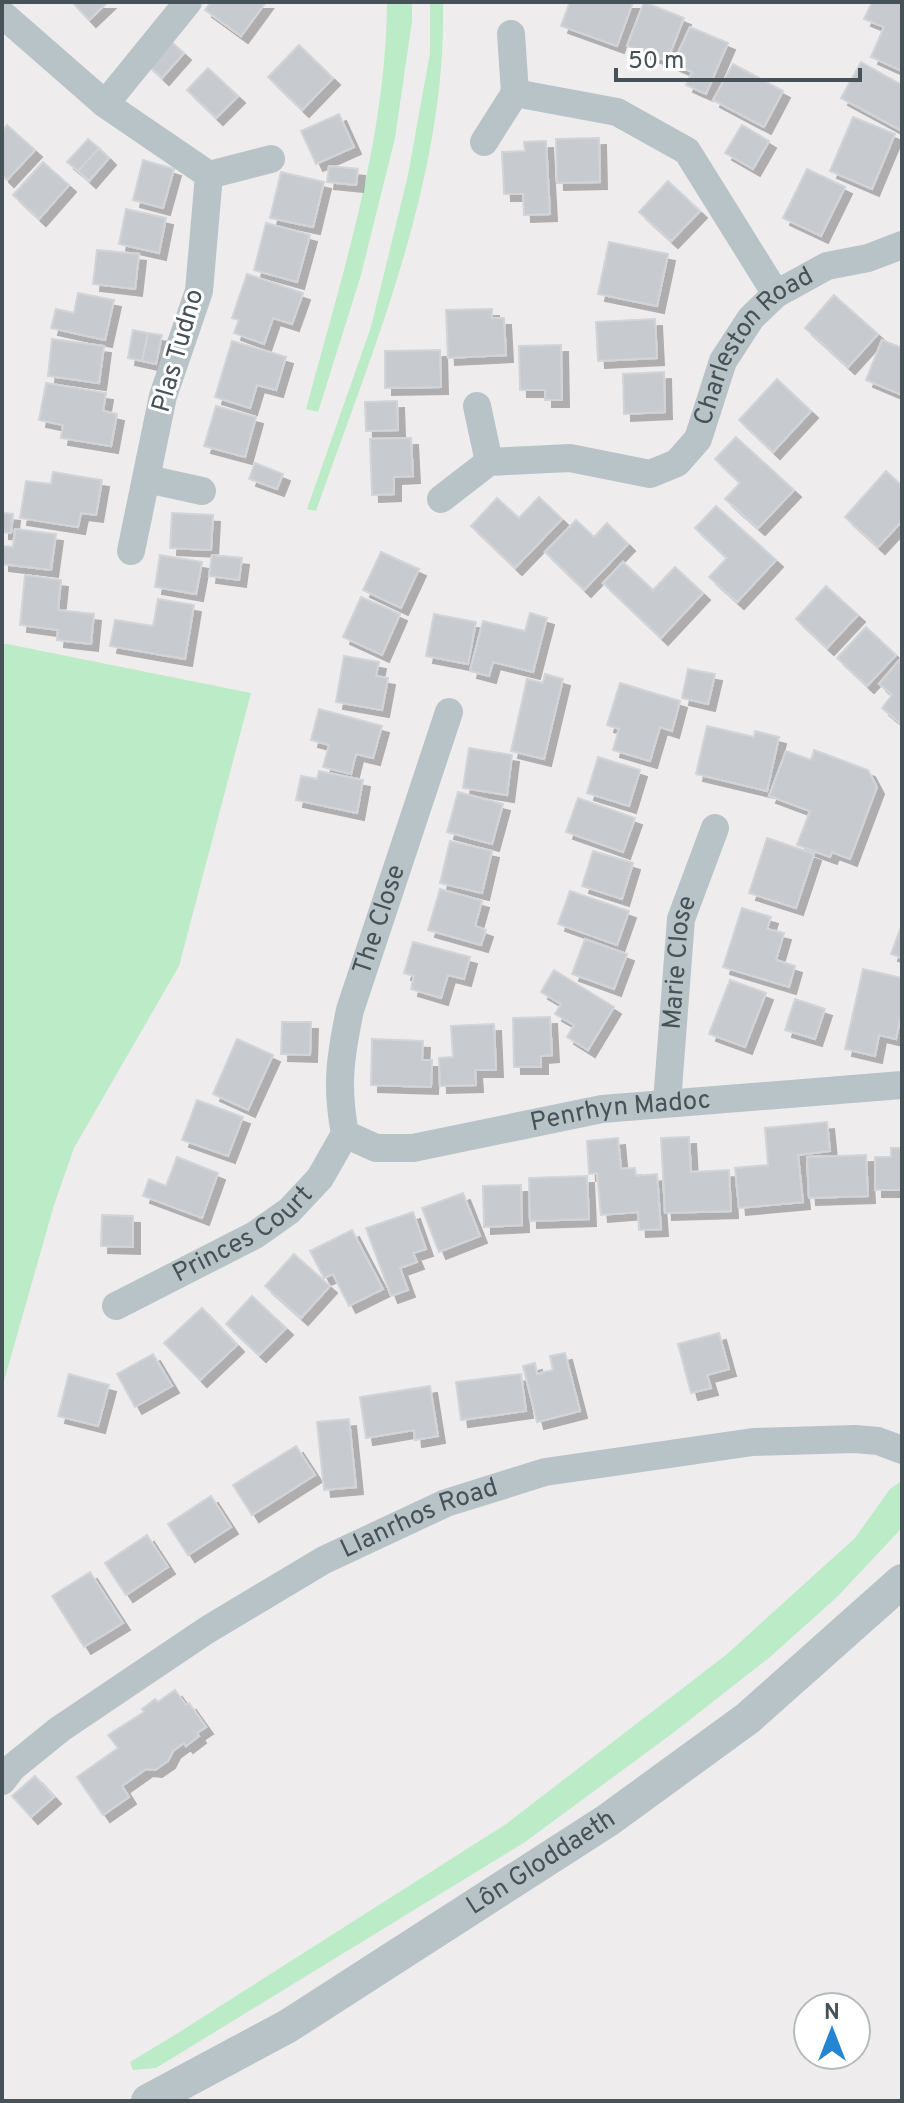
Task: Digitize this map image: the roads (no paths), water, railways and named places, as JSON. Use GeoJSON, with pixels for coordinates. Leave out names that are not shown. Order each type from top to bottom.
{"type":"FeatureCollection","features":[{"type":"Feature","properties":{"kind":"street"},"geometry":{"type":"LineString","coordinates":[[105,104],[188,2]]}},
{"type":"Feature","properties":{"kind":"street"},"geometry":{"type":"LineString","coordinates":[[2,14],[105,104],[209,175],[271,159]]}},
{"type":"Feature","properties":{"kind":"street"},"geometry":{"type":"LineString","coordinates":[[484,142],[515,93],[511,34]]}},
{"type":"Feature","properties":{"kind":"street"},"geometry":{"type":"LineString","coordinates":[[515,93],[617,112],[687,151],[776,294]]}},
{"type":"Feature","properties":{"kind":"street","name":"Plas Tudno"},"geometry":{"type":"LineString","coordinates":[[131,551],[163,396],[199,291],[209,175]]}},
{"type":"Feature","properties":{"kind":"street","name":"Charleston Road"},"geometry":{"type":"LineString","coordinates":[[489,462],[570,458],[650,474],[677,463],[698,439],[723,361],[751,318],[776,294],[827,266],[868,258],[902,245]]}},
{"type":"Feature","properties":{"kind":"street"},"geometry":{"type":"LineString","coordinates":[[441,499],[489,462],[477,406]]}},
{"type":"Feature","properties":{"kind":"street"},"geometry":{"type":"LineString","coordinates":[[147,479],[202,491]]}},
{"type":"Feature","properties":{"kind":"street","name":"The Close"},"geometry":{"type":"LineString","coordinates":[[345,1134],[339,1099],[339,1059],[350,1010],[449,712]]}},
{"type":"Feature","properties":{"kind":"street","name":"Marie Close"},"geometry":{"type":"LineString","coordinates":[[667,1102],[681,919],[715,828]]}},
{"type":"Feature","properties":{"kind":"street","name":"Penrhyn Madoc"},"geometry":{"type":"LineString","coordinates":[[345,1134],[376,1148],[413,1148],[589,1111],[667,1102],[902,1085]]}},
{"type":"Feature","properties":{"kind":"street","name":"Princes Court"},"geometry":{"type":"LineString","coordinates":[[116,1306],[255,1235],[289,1211],[320,1178],[345,1134]]}},
{"type":"Feature","properties":{"kind":"street","name":"Llanrhos Road"},"geometry":{"type":"LineString","coordinates":[[2,1781],[13,1767],[60,1729],[207,1630],[324,1560],[446,1503],[545,1472],[753,1442],[855,1439],[878,1441],[902,1450]]}},
{"type":"Feature","properties":{"kind":"street","name":"Lôn Gloddaeth"},"geometry":{"type":"LineString","coordinates":[[148,2101],[288,2026],[608,1820],[748,1718],[902,1581]]}}]}
